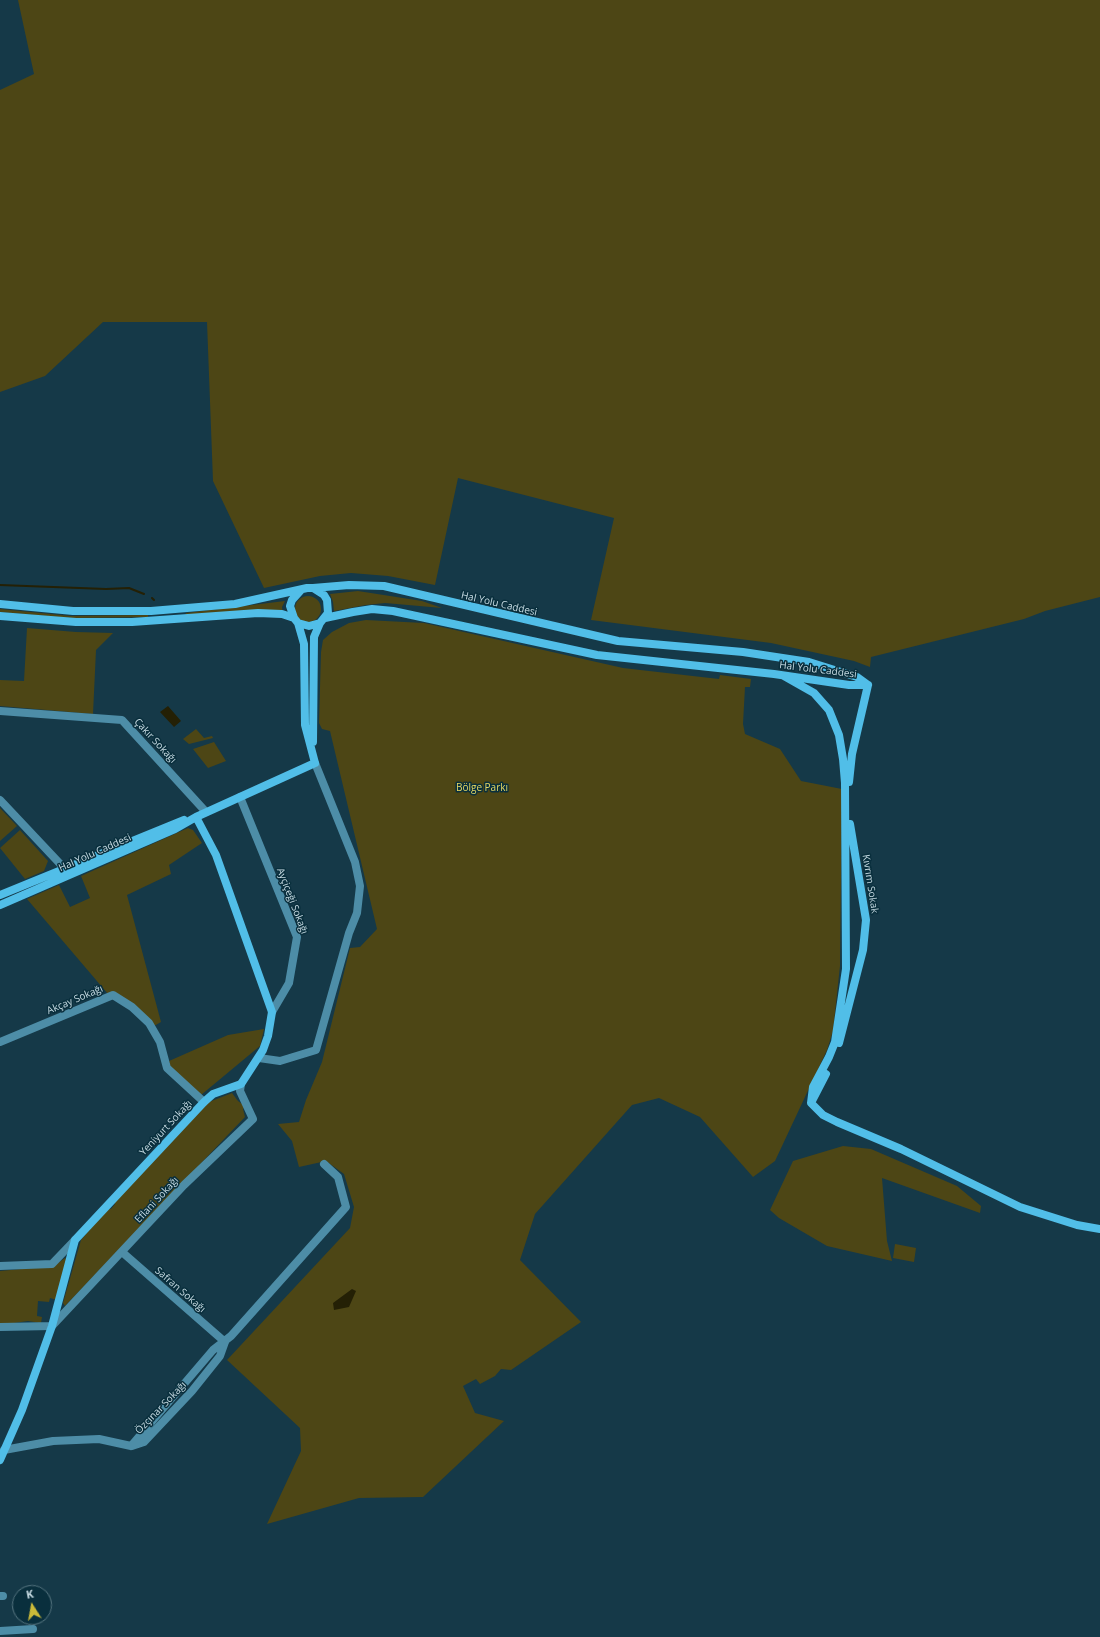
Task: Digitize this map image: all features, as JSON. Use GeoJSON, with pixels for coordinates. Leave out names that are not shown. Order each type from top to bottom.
{"type":"FeatureCollection","features":[{"type":"Feature","properties":{"kind":"street","name":"Hal Yolu Caddesi"},"geometry":{"type":"LineString","coordinates":[[313,588],[349,584],[384,586],[618,641],[743,652],[793,659],[857,677],[868,685]]}},
{"type":"Feature","properties":{"kind":"street"},"geometry":{"type":"LineString","coordinates":[[0,604],[80,611],[151,611],[235,604],[313,588],[324,595],[329,606],[323,621],[314,636],[312,724],[315,763]]}},
{"type":"Feature","properties":{"kind":"street"},"geometry":{"type":"LineString","coordinates":[[259,1058],[280,1061],[316,1050],[349,933],[357,913],[360,886],[355,862],[315,763],[305,725],[304,644],[290,606],[295,594],[300,590]]}},
{"type":"Feature","properties":{"kind":"street","name":"Hal Yolu Caddesi"},"geometry":{"type":"LineString","coordinates":[[323,621],[359,611],[393,611],[597,656],[784,676],[844,685],[868,685]]}},
{"type":"Feature","properties":{"kind":"street"},"geometry":{"type":"LineString","coordinates":[[0,616],[76,622],[132,622],[258,613],[282,614],[309,626],[323,621]]}},
{"type":"Feature","properties":{"kind":"street"},"geometry":{"type":"LineString","coordinates":[[784,676],[814,693],[829,710],[839,735],[844,759],[846,970],[835,1042],[813,1087],[811,1103],[823,1115],[837,1122],[901,1149],[1020,1207],[1077,1225],[1100,1229]]}},
{"type":"Feature","properties":{"kind":"street","name":"Kıvrım Sokak"},"geometry":{"type":"LineString","coordinates":[[811,1103],[818,1092],[843,1032],[864,950],[866,920],[848,814],[848,794],[852,754],[868,685]]}},
{"type":"Feature","properties":{"kind":"street","name":"Çakır Sokağı"},"geometry":{"type":"LineString","coordinates":[[0,711],[122,720],[206,812]]}},
{"type":"Feature","properties":{"kind":"street","name":"Hal Yolu Caddesi"},"geometry":{"type":"LineString","coordinates":[[0,905],[175,828],[206,812],[315,763]]}},
{"type":"Feature","properties":{"kind":"street","name":"Ayçiçeği Sokağı"},"geometry":{"type":"LineString","coordinates":[[240,797],[297,937],[289,983],[272,1012]]}},
{"type":"Feature","properties":{"kind":"street"},"geometry":{"type":"LineString","coordinates":[[0,800],[64,868]]}},
{"type":"Feature","properties":{"kind":"street"},"geometry":{"type":"LineString","coordinates":[[196,817],[216,855],[272,1012],[268,1036],[259,1058],[241,1084]]}},
{"type":"Feature","properties":{"kind":"street","name":"Hal Yolu Caddesi"},"geometry":{"type":"LineString","coordinates":[[0,895],[172,823],[196,817]]}},
{"type":"Feature","properties":{"kind":"street","name":"Akçay Sokağı"},"geometry":{"type":"LineString","coordinates":[[0,1042],[113,995],[132,1007],[149,1023],[160,1042],[166,1068],[204,1102]]}},
{"type":"Feature","properties":{"kind":"street","name":"Yeniyurt Sokağı"},"geometry":{"type":"LineString","coordinates":[[0,1460],[22,1410],[52,1326],[75,1240],[204,1102],[213,1094],[241,1084]]}},
{"type":"Feature","properties":{"kind":"street","name":"Eflani Sokağı"},"geometry":{"type":"LineString","coordinates":[[52,1326],[184,1185],[253,1119],[240,1091],[241,1084]]}},
{"type":"Feature","properties":{"kind":"street","name":"Özçınar Sokağı"},"geometry":{"type":"LineString","coordinates":[[4,1450],[53,1440],[99,1439],[131,1446],[144,1442],[192,1391],[220,1356],[225,1342],[346,1207],[338,1177],[324,1164]]}},
{"type":"Feature","properties":{"kind":"street"},"geometry":{"type":"LineString","coordinates":[[0,1266],[52,1264],[75,1240]]}},
{"type":"Feature","properties":{"kind":"street","name":"Safran Sokağı"},"geometry":{"type":"LineString","coordinates":[[122,1252],[225,1342]]}},
{"type":"Feature","properties":{"kind":"street"},"geometry":{"type":"LineString","coordinates":[[0,1327],[52,1326]]}},
{"type":"Feature","properties":{"kind":"street"},"geometry":{"type":"LineString","coordinates":[[0,1631],[33,1629]]}},
{"type":"Feature","properties":{"kind":"green space"},"geometry":{"type":"Polygon","coordinates":[[[18,0],[1100,0],[1100,597],[1045,611],[1024,619],[871,657],[870,667],[854,661],[771,643],[591,620],[614,518],[458,478],[435,585],[388,576],[351,573],[320,576],[264,588],[213,481],[207,322],[103,322],[45,376],[0,392],[0,90],[34,74],[18,0]]]}},
{"type":"Feature","properties":{"kind":"green space"},"geometry":{"type":"Polygon","coordinates":[[[358,591],[422,601],[442,608],[385,603],[334,611],[330,594],[358,591]]]}},
{"type":"Feature","properties":{"kind":"green space"},"geometry":{"type":"Polygon","coordinates":[[[308,596],[317,600],[321,609],[317,618],[308,622],[299,618],[295,609],[299,600],[308,596]]]}},
{"type":"Feature","properties":{"kind":"green space"},"geometry":{"type":"Polygon","coordinates":[[[285,601],[282,607],[283,614],[185,615],[186,613],[285,601]]]}},
{"type":"Feature","properties":{"kind":"green space"},"geometry":{"type":"Polygon","coordinates":[[[0,609],[71,616],[148,615],[148,617],[72,618],[0,612],[0,609]]]}},
{"type":"Feature","properties":{"kind":"green space","name":"Bölge Parkı"},"geometry":{"type":"Polygon","coordinates":[[[366,620],[424,623],[623,668],[719,679],[720,675],[751,679],[750,687],[745,687],[743,724],[745,734],[780,749],[801,781],[842,789],[840,966],[833,1031],[827,1050],[775,1161],[753,1177],[700,1117],[659,1098],[632,1105],[535,1214],[520,1260],[581,1322],[511,1370],[501,1369],[495,1376],[480,1384],[476,1379],[463,1386],[475,1413],[504,1421],[423,1497],[359,1498],[267,1524],[301,1451],[300,1428],[227,1360],[350,1228],[354,1207],[344,1174],[326,1161],[299,1167],[292,1141],[278,1124],[299,1122],[306,1100],[322,1062],[350,948],[360,947],[377,929],[330,731],[322,729],[319,723],[321,652],[323,640],[332,632],[349,623],[366,620]]]}},
{"type":"Feature","properties":{"kind":"green space"},"geometry":{"type":"Polygon","coordinates":[[[27,628],[113,633],[96,650],[93,714],[0,706],[0,680],[24,681],[27,628]]]}},
{"type":"Feature","properties":{"kind":"green space"},"geometry":{"type":"Polygon","coordinates":[[[196,729],[204,738],[212,736],[213,738],[189,744],[183,739],[196,729]]]}},
{"type":"Feature","properties":{"kind":"green space"},"geometry":{"type":"Polygon","coordinates":[[[214,742],[226,761],[208,768],[193,749],[214,742]]]}},
{"type":"Feature","properties":{"kind":"green space"},"geometry":{"type":"Polygon","coordinates":[[[0,808],[17,826],[0,841],[0,808]]]}},
{"type":"Feature","properties":{"kind":"green space"},"geometry":{"type":"Polygon","coordinates":[[[188,828],[193,830],[202,843],[169,865],[171,874],[127,895],[161,1022],[154,1026],[108,994],[27,899],[59,885],[70,907],[90,898],[81,876],[188,828]]]}},
{"type":"Feature","properties":{"kind":"green space"},"geometry":{"type":"Polygon","coordinates":[[[20,830],[48,861],[44,871],[25,879],[0,848],[20,830]]]}},
{"type":"Feature","properties":{"kind":"green space"},"geometry":{"type":"Polygon","coordinates":[[[264,1029],[260,1046],[201,1095],[170,1068],[169,1061],[228,1035],[264,1029]]]}},
{"type":"Feature","properties":{"kind":"green space"},"geometry":{"type":"Polygon","coordinates":[[[232,1093],[238,1101],[245,1106],[243,1109],[245,1117],[65,1306],[63,1303],[81,1240],[107,1209],[111,1209],[115,1204],[114,1202],[209,1102],[232,1093]]]}},
{"type":"Feature","properties":{"kind":"green space"},"geometry":{"type":"Polygon","coordinates":[[[843,1146],[871,1149],[957,1186],[981,1206],[980,1213],[882,1178],[887,1241],[892,1261],[827,1246],[779,1218],[770,1210],[793,1161],[843,1146]]]}},
{"type":"Feature","properties":{"kind":"green space"},"geometry":{"type":"Polygon","coordinates":[[[895,1244],[916,1248],[914,1262],[893,1258],[895,1244]]]}},
{"type":"Feature","properties":{"kind":"green space"},"geometry":{"type":"Polygon","coordinates":[[[65,1258],[67,1259],[57,1300],[50,1298],[49,1302],[38,1301],[37,1316],[42,1317],[41,1323],[28,1321],[0,1325],[0,1271],[54,1266],[65,1258]]]}},
{"type":"Feature","properties":{"kind":"shaded area"},"geometry":{"type":"Polygon","coordinates":[[[168,706],[181,721],[174,727],[160,712],[168,706]]]}},
{"type":"Feature","properties":{"kind":"shaded area"},"geometry":{"type":"Polygon","coordinates":[[[352,1289],[356,1291],[349,1307],[334,1310],[333,1303],[352,1289]]]}},
{"type":"Feature","properties":{"kind":"waterway"},"geometry":{"type":"LineString","coordinates":[[0,585],[106,589],[129,588],[144,594]]}}]}
